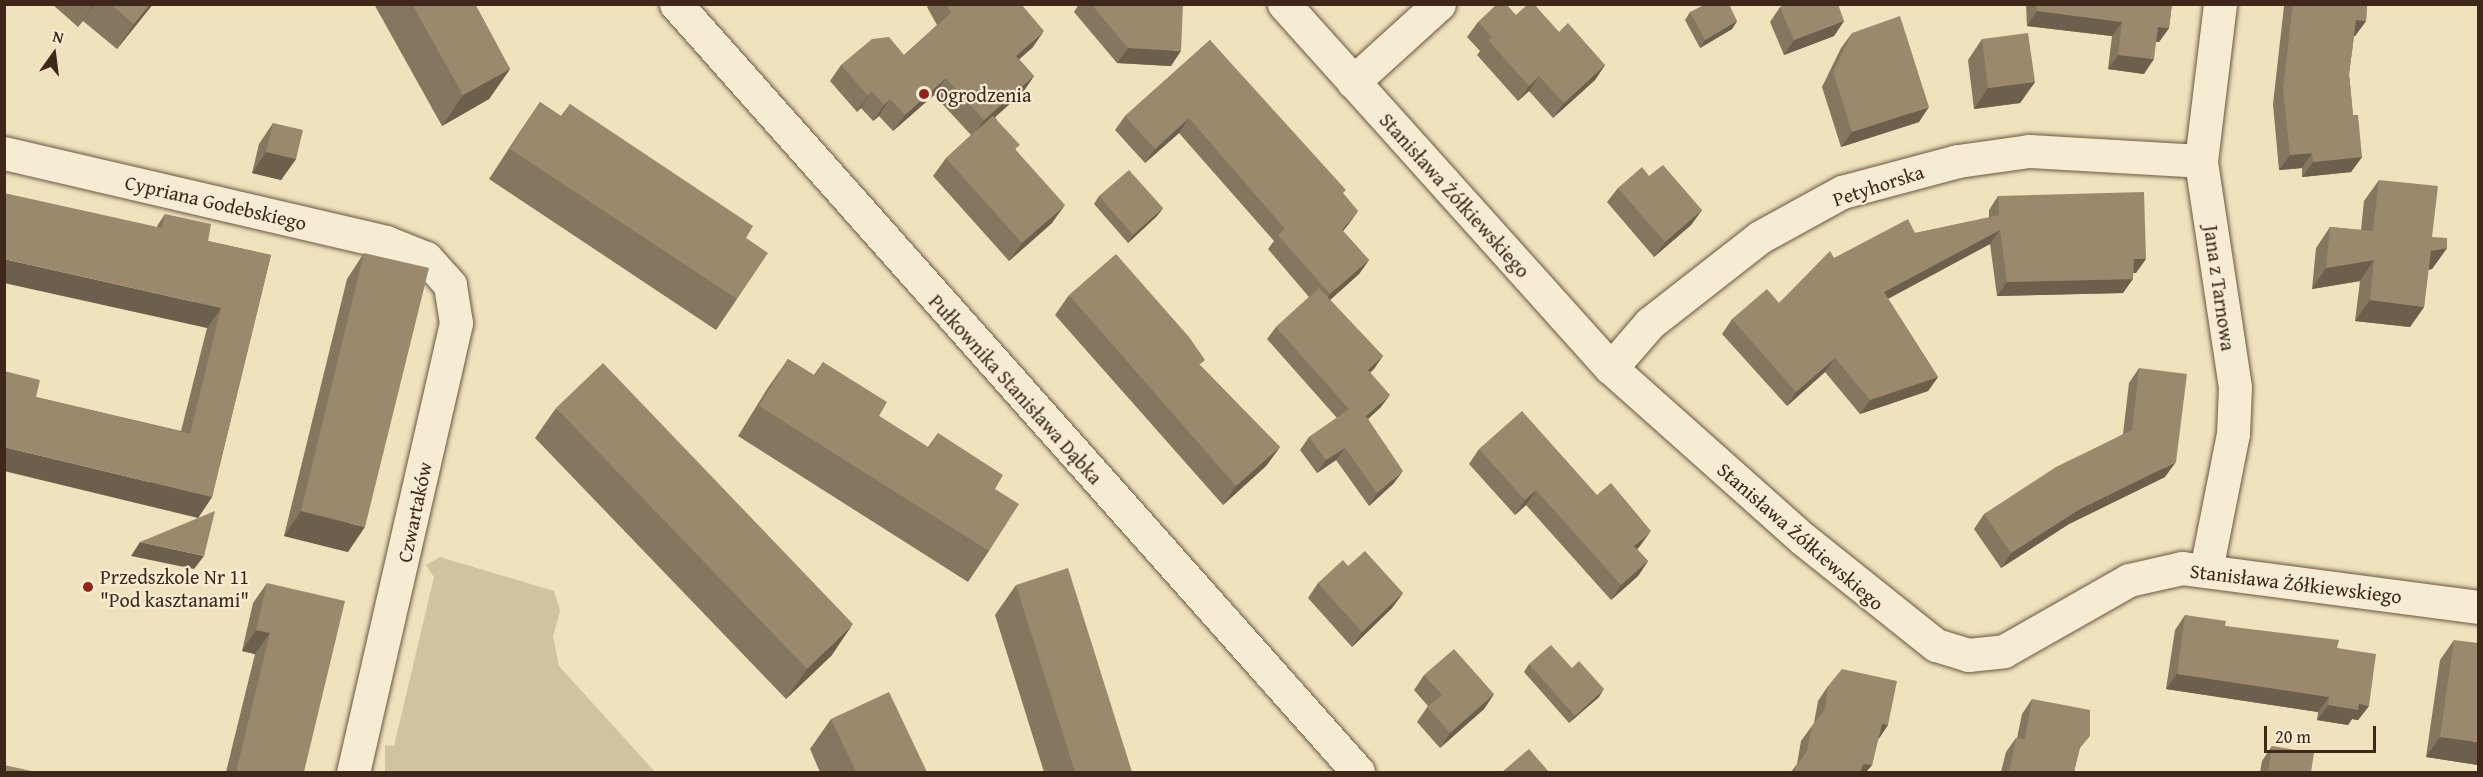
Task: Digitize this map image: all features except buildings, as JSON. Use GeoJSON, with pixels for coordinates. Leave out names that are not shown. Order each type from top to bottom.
{"type":"FeatureCollection","features":[{"type":"Feature","properties":{"kind":"street","name":"Pułkownika Stanisława Dąbka"},"geometry":{"type":"LineString","coordinates":[[676,4],[1358,772]]}},
{"type":"Feature","properties":{"kind":"street","name":"Stanisława Żółkiewskiego"},"geometry":{"type":"LineString","coordinates":[[1284,4],[1611,368],[1803,539],[1936,645],[1968,655],[2004,651],[2152,571],[2206,570],[2478,607]]}},
{"type":"Feature","properties":{"kind":"street"},"geometry":{"type":"LineString","coordinates":[[1353,82],[1439,4]]}},
{"type":"Feature","properties":{"kind":"street","name":"Jana z Tarnowa"},"geometry":{"type":"LineString","coordinates":[[2206,570],[2233,434],[2235,387],[2201,161],[2220,4]]}},
{"type":"Feature","properties":{"kind":"street","name":"Petyhorska"},"geometry":{"type":"LineString","coordinates":[[1611,368],[1650,323],[1760,237],[1842,192],[1958,161],[2029,151],[2201,161]]}},
{"type":"Feature","properties":{"kind":"street","name":"Cypriana Godebskiego"},"geometry":{"type":"LineString","coordinates":[[4,153],[303,222],[426,258]]}},
{"type":"Feature","properties":{"kind":"street","name":"Czwartaków"},"geometry":{"type":"LineString","coordinates":[[352,772],[456,323],[450,285],[426,258]]}},
{"type":"Feature","properties":{"kind":"shaded area"},"geometry":{"type":"Polygon","coordinates":[[[440,557],[554,591],[560,611],[553,637],[559,666],[655,772],[385,772],[385,745],[394,746],[434,577],[426,565],[440,557]]]}},
{"type":"Feature","properties":{"kind":"place","name":"Ogrodzenia"},"geometry":{"type":"Point","coordinates":[924,94]}},
{"type":"Feature","properties":{"kind":"place","name":"Przedszkole Nr 11 \"Pod kasztanami\""},"geometry":{"type":"Point","coordinates":[88,587]}}]}
